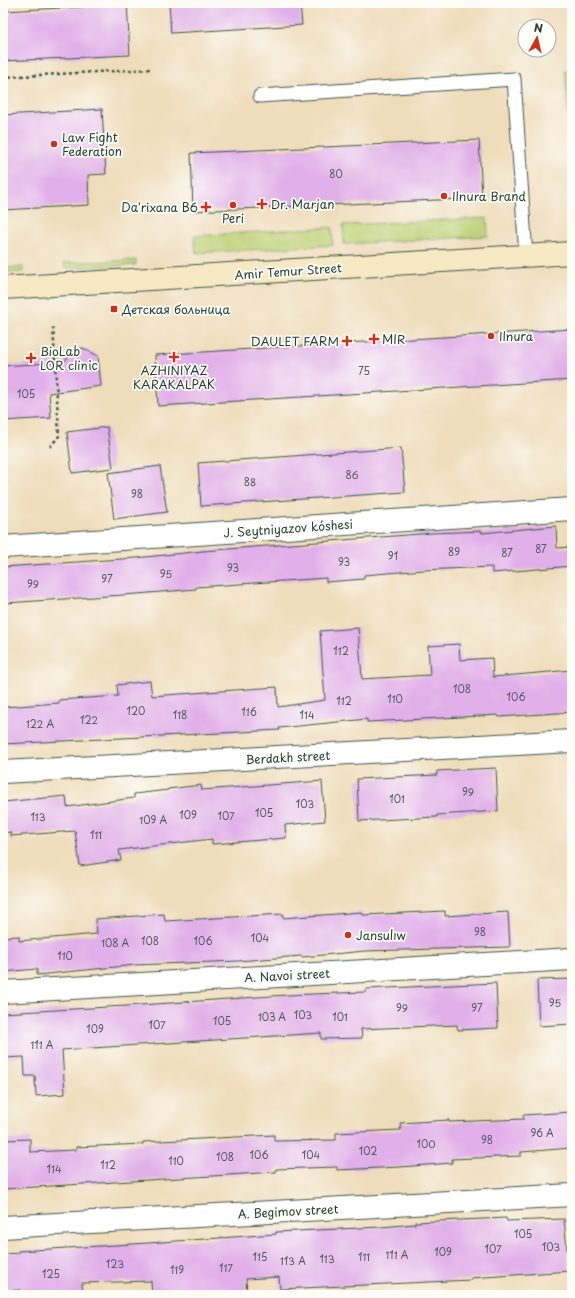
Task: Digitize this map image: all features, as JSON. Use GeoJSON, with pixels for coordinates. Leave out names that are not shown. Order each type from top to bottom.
{"type":"FeatureCollection","features":[{"type":"Feature","properties":{"kind":"main road","name":"Amir Temur Street"},"geometry":{"type":"LineString","coordinates":[[3,288],[572,253]]}},
{"type":"Feature","properties":{"kind":"street","name":"J. Seytniyazov kóshesi"},"geometry":{"type":"LineString","coordinates":[[3,547],[572,509]]}},
{"type":"Feature","properties":{"kind":"street","name":"Berdakh street"},"geometry":{"type":"LineString","coordinates":[[3,772],[572,741]]}},
{"type":"Feature","properties":{"kind":"street","name":"A. Navoi street"},"geometry":{"type":"LineString","coordinates":[[3,992],[572,959]]}},
{"type":"Feature","properties":{"kind":"street","name":"A. Begimov street"},"geometry":{"type":"LineString","coordinates":[[3,1227],[572,1195]]}},
{"type":"Feature","properties":{"kind":"lane"},"geometry":{"type":"LineString","coordinates":[[260,96],[514,79],[526,256]]}},
{"type":"Feature","properties":{"kind":"path"},"geometry":{"type":"LineString","coordinates":[[3,76],[151,69]]}},
{"type":"Feature","properties":{"kind":"path"},"geometry":{"type":"LineString","coordinates":[[50,447],[59,436],[53,325]]}},
{"type":"Feature","properties":{"kind":"green space"},"geometry":{"type":"Polygon","coordinates":[[[572,69],[572,170],[565,70],[572,69]]]}},
{"type":"Feature","properties":{"kind":"green space"},"geometry":{"type":"Polygon","coordinates":[[[487,218],[488,236],[344,244],[343,225],[487,218]]]}},
{"type":"Feature","properties":{"kind":"green space"},"geometry":{"type":"Polygon","coordinates":[[[332,227],[333,245],[196,253],[194,236],[332,227]]]}},
{"type":"Feature","properties":{"kind":"green space"},"geometry":{"type":"Polygon","coordinates":[[[136,260],[136,265],[65,268],[64,263],[136,260]]]}},
{"type":"Feature","properties":{"kind":"green space"},"geometry":{"type":"Polygon","coordinates":[[[23,267],[23,272],[3,273],[3,268],[23,267]]]}},
{"type":"Feature","properties":{"kind":"building"},"geometry":{"type":"Polygon","coordinates":[[[82,3],[127,3],[130,55],[3,61],[3,11],[83,7],[82,3]]]}},
{"type":"Feature","properties":{"kind":"building"},"geometry":{"type":"Polygon","coordinates":[[[169,3],[300,3],[302,25],[171,33],[169,3]]]}},
{"type":"Feature","properties":{"kind":"building","name":"Law Fight Federation"},"geometry":{"type":"Polygon","coordinates":[[[102,109],[106,174],[88,175],[89,205],[3,210],[3,115],[102,109]]]}},
{"type":"Feature","properties":{"kind":"building"},"geometry":{"type":"Polygon","coordinates":[[[479,140],[482,198],[193,211],[191,153],[479,140]]]}},
{"type":"Feature","properties":{"kind":"building"},"geometry":{"type":"Polygon","coordinates":[[[572,329],[572,380],[158,406],[155,355],[572,329]]]}},
{"type":"Feature","properties":{"kind":"building"},"geometry":{"type":"Polygon","coordinates":[[[83,348],[98,356],[101,386],[49,393],[51,418],[3,421],[3,366],[64,362],[75,349],[83,348]]]}},
{"type":"Feature","properties":{"kind":"building"},"geometry":{"type":"Polygon","coordinates":[[[107,427],[113,468],[72,473],[67,432],[107,427]]]}},
{"type":"Feature","properties":{"kind":"building"},"geometry":{"type":"Polygon","coordinates":[[[401,448],[405,492],[201,506],[198,463],[401,448]]]}},
{"type":"Feature","properties":{"kind":"building"},"geometry":{"type":"Polygon","coordinates":[[[160,466],[167,512],[114,519],[108,473],[160,466]]]}},
{"type":"Feature","properties":{"kind":"building"},"geometry":{"type":"Polygon","coordinates":[[[556,526],[557,548],[572,547],[572,566],[492,573],[492,567],[423,570],[364,575],[364,579],[326,582],[326,578],[196,587],[196,589],[137,594],[6,603],[3,567],[136,558],[203,551],[432,533],[482,531],[482,533],[556,526]]]}},
{"type":"Feature","properties":{"kind":"building"},"geometry":{"type":"Polygon","coordinates":[[[358,628],[362,679],[430,675],[428,646],[459,644],[460,660],[492,658],[493,677],[572,670],[572,712],[499,717],[498,715],[367,722],[367,719],[279,728],[280,730],[3,744],[3,707],[59,703],[59,700],[118,696],[117,685],[150,681],[152,696],[277,687],[278,707],[325,700],[320,631],[358,628]]]}},
{"type":"Feature","properties":{"kind":"building"},"geometry":{"type":"Polygon","coordinates":[[[496,768],[498,811],[437,815],[437,817],[359,821],[357,779],[437,775],[437,771],[496,768]]]}},
{"type":"Feature","properties":{"kind":"building"},"geometry":{"type":"Polygon","coordinates":[[[322,781],[325,821],[285,825],[286,838],[212,844],[212,839],[119,850],[121,860],[80,866],[75,831],[11,836],[10,832],[3,833],[3,802],[66,796],[67,807],[134,798],[134,794],[201,785],[202,790],[322,781]]]}},
{"type":"Feature","properties":{"kind":"building"},"geometry":{"type":"Polygon","coordinates":[[[445,911],[445,916],[508,912],[510,947],[365,951],[238,961],[135,965],[37,975],[37,969],[3,972],[3,937],[19,936],[19,941],[97,934],[96,919],[164,914],[165,921],[283,914],[283,918],[362,912],[363,915],[445,911]]]}},
{"type":"Feature","properties":{"kind":"building"},"geometry":{"type":"Polygon","coordinates":[[[572,979],[572,1024],[539,1026],[537,980],[572,979]]]}},
{"type":"Feature","properties":{"kind":"building"},"geometry":{"type":"Polygon","coordinates":[[[496,983],[498,1028],[458,1030],[457,1025],[361,1029],[362,1038],[321,1039],[321,1033],[62,1050],[65,1094],[36,1096],[35,1076],[25,1076],[24,1057],[3,1058],[3,1013],[287,995],[366,992],[366,989],[496,983]]]}},
{"type":"Feature","properties":{"kind":"building"},"geometry":{"type":"Polygon","coordinates":[[[572,1112],[572,1148],[521,1152],[521,1156],[452,1159],[452,1163],[400,1167],[337,1170],[337,1167],[276,1169],[276,1172],[3,1189],[3,1140],[30,1139],[30,1152],[76,1150],[76,1147],[143,1144],[143,1142],[274,1135],[274,1141],[336,1140],[336,1133],[401,1130],[400,1123],[449,1120],[449,1122],[524,1119],[523,1115],[572,1112]]]}},
{"type":"Feature","properties":{"kind":"building"},"geometry":{"type":"Polygon","coordinates":[[[506,1218],[507,1221],[564,1219],[569,1271],[471,1278],[471,1280],[280,1289],[279,1277],[246,1279],[247,1294],[237,1295],[152,1295],[151,1281],[82,1283],[83,1295],[21,1295],[21,1290],[3,1291],[3,1254],[19,1253],[18,1251],[276,1234],[276,1232],[381,1227],[415,1224],[415,1222],[506,1218]]]}},
{"type":"Feature","properties":{"kind":"place","name":"Law Fight Federation"},"geometry":{"type":"Point","coordinates":[54,144]}},
{"type":"Feature","properties":{"kind":"place","name":"Ilnura Brand"},"geometry":{"type":"Point","coordinates":[444,196]}},
{"type":"Feature","properties":{"kind":"place","name":"Dr. Marjan"},"geometry":{"type":"Point","coordinates":[262,204]}},
{"type":"Feature","properties":{"kind":"place","name":"Peri"},"geometry":{"type":"Point","coordinates":[233,205]}},
{"type":"Feature","properties":{"kind":"place","name":"Da'rixana B6"},"geometry":{"type":"Point","coordinates":[206,207]}},
{"type":"Feature","properties":{"kind":"place","name":"Детская больница"},"geometry":{"type":"Point","coordinates":[114,309]}},
{"type":"Feature","properties":{"kind":"place","name":"Ilnura"},"geometry":{"type":"Point","coordinates":[491,336]}},
{"type":"Feature","properties":{"kind":"place","name":"MIR"},"geometry":{"type":"Point","coordinates":[374,339]}},
{"type":"Feature","properties":{"kind":"place","name":"DAULET FARM"},"geometry":{"type":"Point","coordinates":[347,341]}},
{"type":"Feature","properties":{"kind":"place","name":"AZHINIYAZ KARAKALPAK"},"geometry":{"type":"Point","coordinates":[174,357]}},
{"type":"Feature","properties":{"kind":"place","name":"BioLab LOR clinic"},"geometry":{"type":"Point","coordinates":[31,358]}},
{"type":"Feature","properties":{"kind":"place","name":"Jansulıw"},"geometry":{"type":"Point","coordinates":[348,935]}}]}
